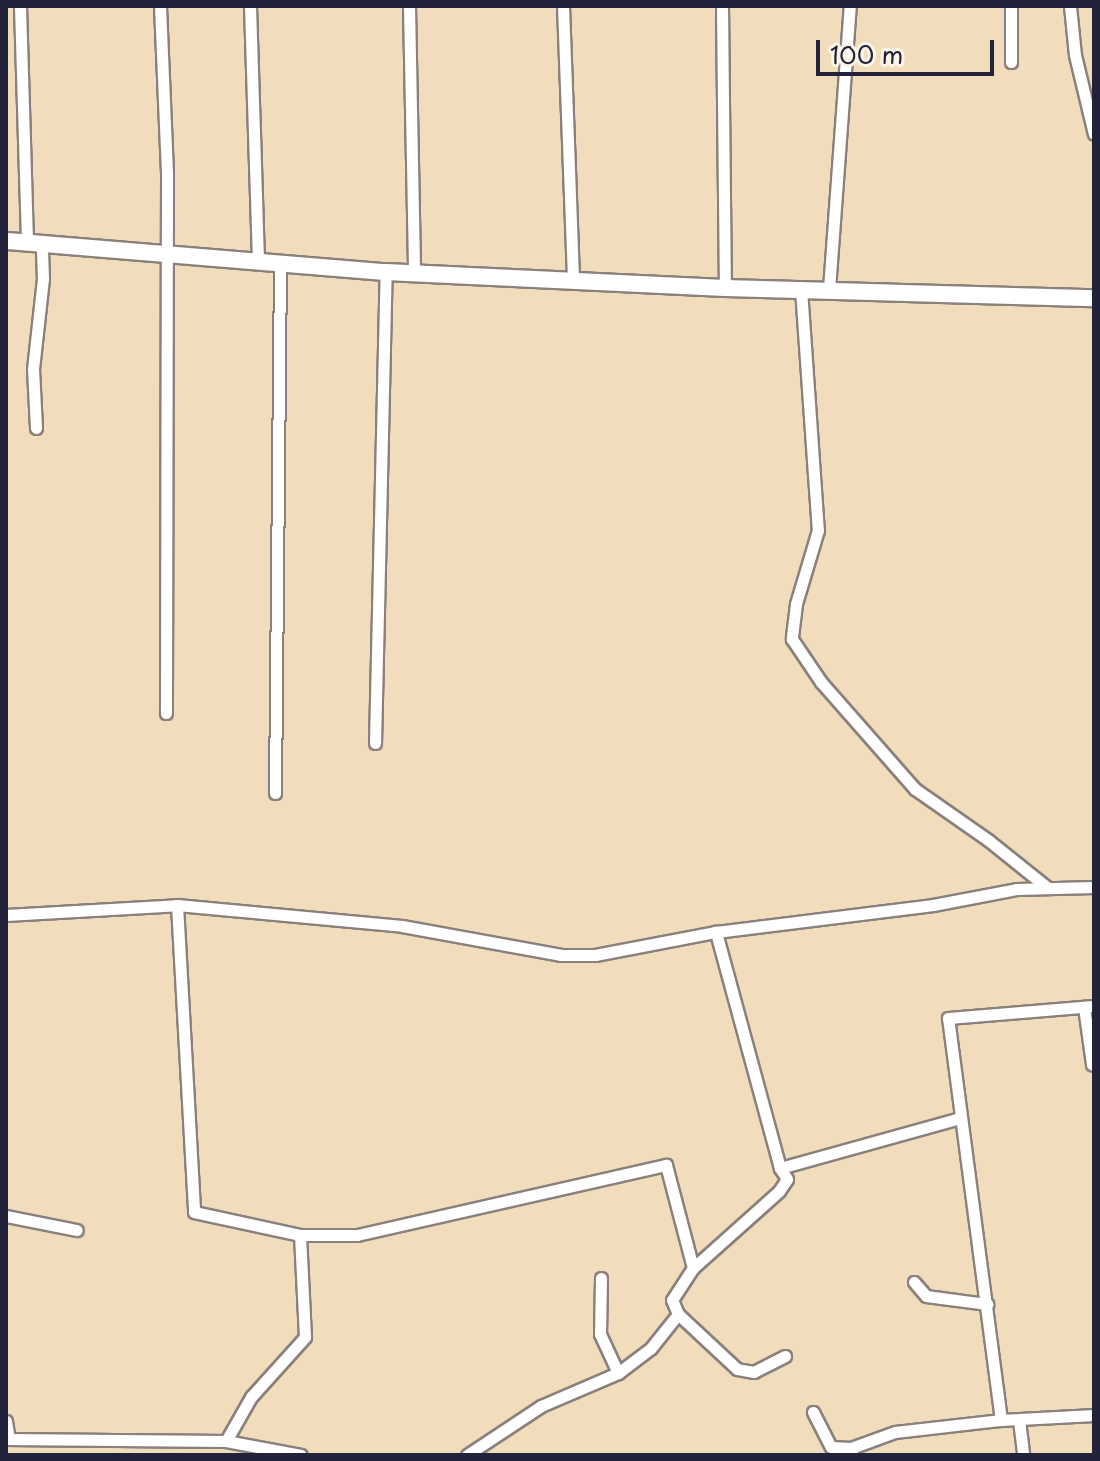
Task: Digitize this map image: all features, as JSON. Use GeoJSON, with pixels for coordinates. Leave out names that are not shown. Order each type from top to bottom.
{"type":"FeatureCollection","features":[{"type":"Feature","properties":{"kind":"main road"},"geometry":{"type":"LineString","coordinates":[[6,241],[386,272],[725,288],[1094,298]]}},
{"type":"Feature","properties":{"kind":"street"},"geometry":{"type":"LineString","coordinates":[[20,6],[34,244],[43,279],[33,369],[36,428]]}},
{"type":"Feature","properties":{"kind":"street"},"geometry":{"type":"LineString","coordinates":[[160,6],[167,174],[166,713]]}},
{"type":"Feature","properties":{"kind":"street"},"geometry":{"type":"LineString","coordinates":[[250,6],[258,262]]}},
{"type":"Feature","properties":{"kind":"street"},"geometry":{"type":"LineString","coordinates":[[409,6],[414,272]]}},
{"type":"Feature","properties":{"kind":"street"},"geometry":{"type":"LineString","coordinates":[[563,6],[573,279]]}},
{"type":"Feature","properties":{"kind":"street"},"geometry":{"type":"LineString","coordinates":[[722,6],[725,288]]}},
{"type":"Feature","properties":{"kind":"street"},"geometry":{"type":"LineString","coordinates":[[829,289],[850,6]]}},
{"type":"Feature","properties":{"kind":"street"},"geometry":{"type":"LineString","coordinates":[[1011,6],[1011,62]]}},
{"type":"Feature","properties":{"kind":"street"},"geometry":{"type":"LineString","coordinates":[[1070,6],[1075,55],[1094,134]]}},
{"type":"Feature","properties":{"kind":"street"},"geometry":{"type":"LineString","coordinates":[[275,793],[280,265]]}},
{"type":"Feature","properties":{"kind":"street"},"geometry":{"type":"LineString","coordinates":[[375,743],[386,272]]}},
{"type":"Feature","properties":{"kind":"street"},"geometry":{"type":"LineString","coordinates":[[801,289],[818,530],[796,604],[792,639],[821,682],[915,789],[988,840],[1048,888]]}},
{"type":"Feature","properties":{"kind":"street"},"geometry":{"type":"LineString","coordinates":[[6,915],[177,905],[402,926],[561,955],[595,955],[716,932],[933,905],[1017,889],[1094,887]]}},
{"type":"Feature","properties":{"kind":"street"},"geometry":{"type":"LineString","coordinates":[[177,905],[191,1207],[201,1215],[300,1235],[357,1235],[666,1165],[693,1268]]}},
{"type":"Feature","properties":{"kind":"street"},"geometry":{"type":"LineString","coordinates":[[716,932],[780,1168],[787,1179],[779,1191],[693,1268],[673,1295],[673,1307],[744,1372],[754,1372],[785,1356]]}},
{"type":"Feature","properties":{"kind":"street"},"geometry":{"type":"LineString","coordinates":[[1001,1420],[948,1018],[1089,1007],[1092,1064]]}},
{"type":"Feature","properties":{"kind":"street"},"geometry":{"type":"LineString","coordinates":[[780,1168],[960,1118]]}},
{"type":"Feature","properties":{"kind":"street"},"geometry":{"type":"LineString","coordinates":[[6,1216],[77,1230]]}},
{"type":"Feature","properties":{"kind":"street"},"geometry":{"type":"LineString","coordinates":[[226,1441],[251,1397],[305,1337],[300,1235]]}},
{"type":"Feature","properties":{"kind":"street"},"geometry":{"type":"LineString","coordinates":[[601,1278],[600,1334],[618,1373]]}},
{"type":"Feature","properties":{"kind":"street"},"geometry":{"type":"LineString","coordinates":[[914,1282],[926,1296],[987,1304]]}},
{"type":"Feature","properties":{"kind":"street"},"geometry":{"type":"LineString","coordinates":[[467,1455],[541,1406],[618,1373],[651,1348],[678,1314]]}},
{"type":"Feature","properties":{"kind":"street"},"geometry":{"type":"LineString","coordinates":[[813,1412],[831,1447],[851,1452],[895,1432],[1001,1420],[1094,1415]]}},
{"type":"Feature","properties":{"kind":"street"},"geometry":{"type":"LineString","coordinates":[[1019,1420],[1023,1455]]}},
{"type":"Feature","properties":{"kind":"street"},"geometry":{"type":"LineString","coordinates":[[6,1421],[7,1439],[226,1441],[301,1455]]}}]}
